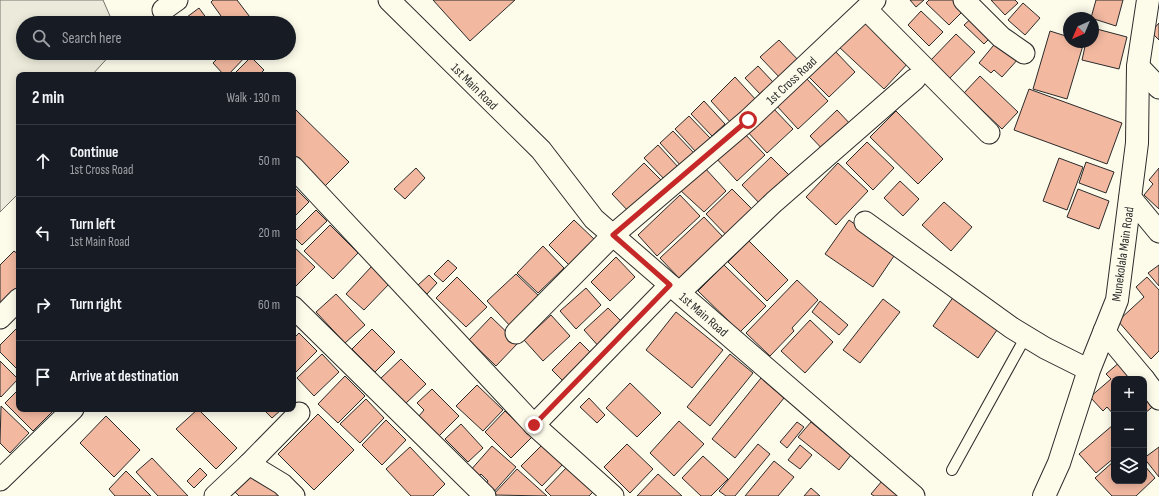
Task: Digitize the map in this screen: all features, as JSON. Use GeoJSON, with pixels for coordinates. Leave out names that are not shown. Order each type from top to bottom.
{"type":"FeatureCollection","features":[{"type":"Feature","properties":{"kind":"street","name":"1st Main Road"},"geometry":{"type":"LineString","coordinates":[[389,0],[541,150],[594,219],[914,496]]}},
{"type":"Feature","properties":{"kind":"street"},"geometry":{"type":"LineString","coordinates":[[964,0],[1001,37],[1024,53]]}},
{"type":"Feature","properties":{"kind":"street","name":"Munekolala Main Road"},"geometry":{"type":"LineString","coordinates":[[1044,496],[1059,463],[1089,370],[1117,300],[1137,143],[1138,66],[1148,0]]}},
{"type":"Feature","properties":{"kind":"street","name":"1st Cross Road"},"geometry":{"type":"LineString","coordinates":[[516,333],[613,235],[748,120],[871,4]]}},
{"type":"Feature","properties":{"kind":"street"},"geometry":{"type":"LineString","coordinates":[[871,4],[989,133]]}},
{"type":"Feature","properties":{"kind":"street"},"geometry":{"type":"LineString","coordinates":[[1138,66],[1159,88]]}},
{"type":"Feature","properties":{"kind":"street"},"geometry":{"type":"LineString","coordinates":[[534,425],[675,288],[915,79]]}},
{"type":"Feature","properties":{"kind":"street"},"geometry":{"type":"LineString","coordinates":[[296,170],[534,425],[612,496]]}},
{"type":"Feature","properties":{"kind":"street"},"geometry":{"type":"LineString","coordinates":[[1130,197],[1159,232]]}},
{"type":"Feature","properties":{"kind":"street"},"geometry":{"type":"LineString","coordinates":[[865,222],[984,309],[1026,336],[1089,370]]}},
{"type":"Feature","properties":{"kind":"street"},"geometry":{"type":"LineString","coordinates":[[0,318],[16,302]]}},
{"type":"Feature","properties":{"kind":"street"},"geometry":{"type":"LineString","coordinates":[[296,310],[485,496]]}},
{"type":"Feature","properties":{"kind":"street"},"geometry":{"type":"LineString","coordinates":[[1104,331],[1148,378],[1159,399]]}},
{"type":"Feature","properties":{"kind":"street"},"geometry":{"type":"LineString","coordinates":[[0,480],[70,412]]}},
{"type":"Feature","properties":{"kind":"street"},"geometry":{"type":"LineString","coordinates":[[215,496],[299,413]]}},
{"type":"Feature","properties":{"kind":"street"},"geometry":{"type":"LineString","coordinates":[[249,464],[282,484],[294,496]]}},
{"type":"Feature","properties":{"kind":"lane"},"geometry":{"type":"LineString","coordinates":[[952,470],[1026,336]]}},
{"type":"Feature","properties":{"kind":"shaded area"},"geometry":{"type":"Polygon","coordinates":[[[0,0],[103,0],[110,16],[16,16],[16,60],[106,60],[95,72],[16,72],[16,196],[0,212],[0,0]]]}},
{"type":"Feature","properties":{"kind":"building"},"geometry":{"type":"Polygon","coordinates":[[[213,0],[237,0],[249,16],[221,16],[211,2],[213,0]]]}},
{"type":"Feature","properties":{"kind":"building"},"geometry":{"type":"Polygon","coordinates":[[[433,0],[515,0],[470,41],[433,0]]]}},
{"type":"Feature","properties":{"kind":"building"},"geometry":{"type":"Polygon","coordinates":[[[910,0],[924,0],[916,7],[910,0]]]}},
{"type":"Feature","properties":{"kind":"building"},"geometry":{"type":"Polygon","coordinates":[[[929,0],[960,0],[967,7],[949,25],[926,3],[929,0]]]}},
{"type":"Feature","properties":{"kind":"building"},"geometry":{"type":"Polygon","coordinates":[[[991,0],[1015,0],[1018,3],[1005,15],[991,0]]]}},
{"type":"Feature","properties":{"kind":"building"},"geometry":{"type":"Polygon","coordinates":[[[1096,0],[1123,0],[1116,26],[1099,21],[1099,12],[1093,12],[1096,0]]]}},
{"type":"Feature","properties":{"kind":"building"},"geometry":{"type":"Polygon","coordinates":[[[1023,3],[1040,18],[1025,35],[1008,20],[1023,3]]]}},
{"type":"Feature","properties":{"kind":"building"},"geometry":{"type":"Polygon","coordinates":[[[199,8],[205,16],[188,16],[199,8]]]}},
{"type":"Feature","properties":{"kind":"building"},"geometry":{"type":"Polygon","coordinates":[[[921,11],[943,32],[929,46],[908,25],[921,11]]]}},
{"type":"Feature","properties":{"kind":"building"},"geometry":{"type":"Polygon","coordinates":[[[975,15],[994,34],[984,44],[964,25],[975,15]]]}},
{"type":"Feature","properties":{"kind":"building"},"geometry":{"type":"Polygon","coordinates":[[[865,18],[910,61],[884,89],[839,47],[865,18]]]}},
{"type":"Feature","properties":{"kind":"building"},"geometry":{"type":"Polygon","coordinates":[[[1159,23],[1159,40],[1151,32],[1159,23]]]}},
{"type":"Feature","properties":{"kind":"building"},"geometry":{"type":"Polygon","coordinates":[[[1099,30],[1127,37],[1119,69],[1082,60],[1085,48],[1099,48],[1099,30]]]}},
{"type":"Feature","properties":{"kind":"building"},"geometry":{"type":"Polygon","coordinates":[[[1050,31],[1063,35],[1063,48],[1082,48],[1067,99],[1033,89],[1050,31]]]}},
{"type":"Feature","properties":{"kind":"building"},"geometry":{"type":"Polygon","coordinates":[[[956,34],[975,52],[949,79],[930,61],[956,34]]]}},
{"type":"Feature","properties":{"kind":"building"},"geometry":{"type":"Polygon","coordinates":[[[779,40],[801,63],[782,80],[760,57],[779,40]]]}},
{"type":"Feature","properties":{"kind":"building"},"geometry":{"type":"Polygon","coordinates":[[[998,40],[1019,58],[1002,77],[994,70],[991,73],[979,63],[998,40]]]}},
{"type":"Feature","properties":{"kind":"building"},"geometry":{"type":"Polygon","coordinates":[[[835,51],[855,72],[829,97],[808,76],[835,51]]]}},
{"type":"Feature","properties":{"kind":"building"},"geometry":{"type":"Polygon","coordinates":[[[216,60],[242,60],[231,72],[221,72],[213,63],[216,60]]]}},
{"type":"Feature","properties":{"kind":"building"},"geometry":{"type":"Polygon","coordinates":[[[248,60],[254,60],[264,70],[262,72],[236,72],[248,60]]]}},
{"type":"Feature","properties":{"kind":"building"},"geometry":{"type":"Polygon","coordinates":[[[758,66],[773,82],[760,94],[745,78],[758,66]]]}},
{"type":"Feature","properties":{"kind":"building"},"geometry":{"type":"Polygon","coordinates":[[[980,76],[1018,112],[1002,129],[964,93],[980,76]]]}},
{"type":"Feature","properties":{"kind":"building"},"geometry":{"type":"Polygon","coordinates":[[[735,77],[757,101],[732,124],[711,101],[735,77]]]}},
{"type":"Feature","properties":{"kind":"building"},"geometry":{"type":"Polygon","coordinates":[[[806,78],[828,101],[798,129],[776,105],[806,78]]]}},
{"type":"Feature","properties":{"kind":"building"},"geometry":{"type":"Polygon","coordinates":[[[1029,89],[1122,123],[1107,164],[1014,130],[1029,89]]]}},
{"type":"Feature","properties":{"kind":"building"},"geometry":{"type":"Polygon","coordinates":[[[704,101],[725,124],[712,136],[691,114],[704,101]]]}},
{"type":"Feature","properties":{"kind":"building"},"geometry":{"type":"Polygon","coordinates":[[[771,106],[793,129],[767,153],[746,130],[771,106]]]}},
{"type":"Feature","properties":{"kind":"building"},"geometry":{"type":"Polygon","coordinates":[[[296,110],[349,162],[325,186],[296,157],[296,110]]]}},
{"type":"Feature","properties":{"kind":"building"},"geometry":{"type":"Polygon","coordinates":[[[837,110],[854,128],[827,154],[810,136],[837,110]]]}},
{"type":"Feature","properties":{"kind":"building"},"geometry":{"type":"Polygon","coordinates":[[[896,111],[943,159],[918,184],[870,137],[896,111]]]}},
{"type":"Feature","properties":{"kind":"building"},"geometry":{"type":"Polygon","coordinates":[[[689,116],[711,139],[696,152],[675,129],[689,116]]]}},
{"type":"Feature","properties":{"kind":"building"},"geometry":{"type":"Polygon","coordinates":[[[673,131],[695,154],[682,167],[660,143],[673,131]]]}},
{"type":"Feature","properties":{"kind":"building"},"geometry":{"type":"Polygon","coordinates":[[[742,131],[765,155],[737,181],[715,157],[742,131]]]}},
{"type":"Feature","properties":{"kind":"building"},"geometry":{"type":"Polygon","coordinates":[[[867,142],[894,168],[873,190],[846,163],[867,142]]]}},
{"type":"Feature","properties":{"kind":"building"},"geometry":{"type":"Polygon","coordinates":[[[658,145],[679,168],[666,181],[644,158],[658,145]]]}},
{"type":"Feature","properties":{"kind":"building"},"geometry":{"type":"Polygon","coordinates":[[[771,157],[792,178],[762,206],[742,185],[771,157]]]}},
{"type":"Feature","properties":{"kind":"building"},"geometry":{"type":"Polygon","coordinates":[[[1059,158],[1083,167],[1067,210],[1043,201],[1059,158]]]}},
{"type":"Feature","properties":{"kind":"building"},"geometry":{"type":"Polygon","coordinates":[[[1086,162],[1114,172],[1106,193],[1079,183],[1086,162]]]}},
{"type":"Feature","properties":{"kind":"building"},"geometry":{"type":"Polygon","coordinates":[[[644,163],[664,183],[631,214],[612,194],[644,163]]]}},
{"type":"Feature","properties":{"kind":"building"},"geometry":{"type":"Polygon","coordinates":[[[838,163],[868,191],[836,225],[806,197],[838,163]]]}},
{"type":"Feature","properties":{"kind":"building"},"geometry":{"type":"Polygon","coordinates":[[[704,167],[726,191],[704,212],[680,190],[704,167]]]}},
{"type":"Feature","properties":{"kind":"building"},"geometry":{"type":"Polygon","coordinates":[[[416,168],[425,178],[405,199],[394,189],[416,168]]]}},
{"type":"Feature","properties":{"kind":"building"},"geometry":{"type":"Polygon","coordinates":[[[1159,168],[1159,209],[1144,195],[1153,184],[1149,180],[1159,168]]]}},
{"type":"Feature","properties":{"kind":"building"},"geometry":{"type":"Polygon","coordinates":[[[900,181],[919,199],[903,216],[884,198],[900,181]]]}},
{"type":"Feature","properties":{"kind":"building"},"geometry":{"type":"Polygon","coordinates":[[[296,189],[309,202],[296,215],[296,189]]]}},
{"type":"Feature","properties":{"kind":"building"},"geometry":{"type":"Polygon","coordinates":[[[732,189],[757,214],[731,240],[706,214],[732,189]]]}},
{"type":"Feature","properties":{"kind":"building"},"geometry":{"type":"Polygon","coordinates":[[[1078,189],[1109,201],[1099,229],[1067,217],[1078,189]]]}},
{"type":"Feature","properties":{"kind":"building"},"geometry":{"type":"Polygon","coordinates":[[[680,195],[700,216],[657,256],[638,235],[680,195]]]}},
{"type":"Feature","properties":{"kind":"building"},"geometry":{"type":"Polygon","coordinates":[[[944,202],[972,227],[951,251],[922,225],[944,202]]]}},
{"type":"Feature","properties":{"kind":"building"},"geometry":{"type":"Polygon","coordinates":[[[316,210],[327,221],[302,245],[296,239],[296,230],[316,210]]]}},
{"type":"Feature","properties":{"kind":"building"},"geometry":{"type":"Polygon","coordinates":[[[704,217],[723,237],[679,278],[660,258],[704,217]]]}},
{"type":"Feature","properties":{"kind":"building"},"geometry":{"type":"Polygon","coordinates":[[[574,220],[595,240],[570,266],[549,245],[574,220]]]}},
{"type":"Feature","properties":{"kind":"building"},"geometry":{"type":"Polygon","coordinates":[[[849,220],[896,253],[873,287],[825,254],[849,220]]]}},
{"type":"Feature","properties":{"kind":"building"},"geometry":{"type":"Polygon","coordinates":[[[330,225],[358,253],[333,279],[304,251],[330,225]]]}},
{"type":"Feature","properties":{"kind":"building"},"geometry":{"type":"Polygon","coordinates":[[[749,241],[788,280],[767,301],[728,262],[749,241]]]}},
{"type":"Feature","properties":{"kind":"building"},"geometry":{"type":"Polygon","coordinates":[[[543,246],[564,268],[538,293],[517,273],[543,246]]]}},
{"type":"Feature","properties":{"kind":"building"},"geometry":{"type":"Polygon","coordinates":[[[296,249],[315,267],[296,286],[296,249]]]}},
{"type":"Feature","properties":{"kind":"building"},"geometry":{"type":"Polygon","coordinates":[[[14,251],[16,253],[16,294],[0,310],[0,265],[14,251]]]}},
{"type":"Feature","properties":{"kind":"building"},"geometry":{"type":"Polygon","coordinates":[[[616,257],[635,277],[610,301],[591,282],[616,257]]]}},
{"type":"Feature","properties":{"kind":"building"},"geometry":{"type":"Polygon","coordinates":[[[448,260],[457,268],[443,282],[434,274],[448,260]]]}},
{"type":"Feature","properties":{"kind":"building"},"geometry":{"type":"Polygon","coordinates":[[[724,265],[766,306],[740,332],[698,291],[724,265]]]}},
{"type":"Feature","properties":{"kind":"building"},"geometry":{"type":"Polygon","coordinates":[[[1159,265],[1159,286],[1148,273],[1159,265]]]}},
{"type":"Feature","properties":{"kind":"building"},"geometry":{"type":"Polygon","coordinates":[[[372,266],[390,283],[364,310],[346,294],[372,266]]]}},
{"type":"Feature","properties":{"kind":"building"},"geometry":{"type":"Polygon","coordinates":[[[516,274],[541,298],[511,327],[487,301],[516,274]]]}},
{"type":"Feature","properties":{"kind":"building"},"geometry":{"type":"Polygon","coordinates":[[[429,275],[437,283],[427,294],[418,285],[429,275]]]}},
{"type":"Feature","properties":{"kind":"building"},"geometry":{"type":"Polygon","coordinates":[[[457,277],[487,307],[466,327],[436,298],[457,277]]]}},
{"type":"Feature","properties":{"kind":"building"},"geometry":{"type":"Polygon","coordinates":[[[1147,277],[1159,290],[1159,351],[1151,359],[1118,321],[1144,297],[1136,287],[1147,277]]]}},
{"type":"Feature","properties":{"kind":"building"},"geometry":{"type":"Polygon","coordinates":[[[797,280],[818,300],[792,328],[794,331],[770,356],[746,333],[797,280]]]}},
{"type":"Feature","properties":{"kind":"building"},"geometry":{"type":"Polygon","coordinates":[[[586,288],[601,305],[576,329],[560,311],[586,288]]]}},
{"type":"Feature","properties":{"kind":"building"},"geometry":{"type":"Polygon","coordinates":[[[336,294],[365,325],[345,343],[316,312],[336,294]]]}},
{"type":"Feature","properties":{"kind":"building"},"geometry":{"type":"Polygon","coordinates":[[[954,296],[999,327],[978,358],[933,326],[954,296]]]}},
{"type":"Feature","properties":{"kind":"building"},"geometry":{"type":"Polygon","coordinates":[[[883,299],[900,312],[860,363],[843,350],[883,299]]]}},
{"type":"Feature","properties":{"kind":"building"},"geometry":{"type":"Polygon","coordinates":[[[820,301],[848,325],[839,335],[812,312],[820,301]]]}},
{"type":"Feature","properties":{"kind":"building"},"geometry":{"type":"Polygon","coordinates":[[[608,308],[626,326],[601,349],[584,330],[608,308]]]}},
{"type":"Feature","properties":{"kind":"building"},"geometry":{"type":"Polygon","coordinates":[[[676,312],[723,350],[692,388],[646,350],[676,312]]]}},
{"type":"Feature","properties":{"kind":"building"},"geometry":{"type":"Polygon","coordinates":[[[551,315],[570,336],[543,361],[524,340],[551,315]]]}},
{"type":"Feature","properties":{"kind":"building"},"geometry":{"type":"Polygon","coordinates":[[[491,317],[518,343],[496,366],[469,340],[491,317]]]}},
{"type":"Feature","properties":{"kind":"building"},"geometry":{"type":"Polygon","coordinates":[[[810,320],[833,342],[805,373],[781,351],[810,320]]]}},
{"type":"Feature","properties":{"kind":"building"},"geometry":{"type":"Polygon","coordinates":[[[16,329],[16,368],[0,352],[0,345],[16,329]]]}},
{"type":"Feature","properties":{"kind":"building"},"geometry":{"type":"Polygon","coordinates":[[[372,329],[395,352],[375,372],[352,349],[372,329]]]}},
{"type":"Feature","properties":{"kind":"building"},"geometry":{"type":"Polygon","coordinates":[[[299,333],[317,351],[296,372],[296,336],[299,333]]]}},
{"type":"Feature","properties":{"kind":"building"},"geometry":{"type":"Polygon","coordinates":[[[580,342],[596,358],[568,386],[552,370],[580,342]]]}},
{"type":"Feature","properties":{"kind":"building"},"geometry":{"type":"Polygon","coordinates":[[[322,354],[339,372],[314,396],[297,378],[322,354]]]}},
{"type":"Feature","properties":{"kind":"building"},"geometry":{"type":"Polygon","coordinates":[[[730,354],[753,373],[710,426],[687,407],[730,354]]]}},
{"type":"Feature","properties":{"kind":"building"},"geometry":{"type":"Polygon","coordinates":[[[401,359],[426,384],[404,405],[379,380],[401,359]]]}},
{"type":"Feature","properties":{"kind":"building"},"geometry":{"type":"Polygon","coordinates":[[[0,361],[16,377],[16,381],[1,397],[0,361]]]}},
{"type":"Feature","properties":{"kind":"building"},"geometry":{"type":"Polygon","coordinates":[[[1121,361],[1134,376],[1111,376],[1111,379],[1106,374],[1121,361]]]}},
{"type":"Feature","properties":{"kind":"building"},"geometry":{"type":"Polygon","coordinates":[[[345,376],[365,396],[338,423],[318,404],[345,376]]]}},
{"type":"Feature","properties":{"kind":"building"},"geometry":{"type":"Polygon","coordinates":[[[761,378],[784,398],[735,458],[712,439],[761,378]]]}},
{"type":"Feature","properties":{"kind":"building"},"geometry":{"type":"Polygon","coordinates":[[[1111,379],[1111,412],[1107,407],[1103,411],[1090,397],[1111,379]]]}},
{"type":"Feature","properties":{"kind":"building"},"geometry":{"type":"Polygon","coordinates":[[[630,383],[661,413],[637,437],[606,408],[630,383]]]}},
{"type":"Feature","properties":{"kind":"building"},"geometry":{"type":"Polygon","coordinates":[[[477,385],[503,410],[483,431],[456,406],[477,385]]]}},
{"type":"Feature","properties":{"kind":"building"},"geometry":{"type":"Polygon","coordinates":[[[432,389],[459,416],[439,436],[419,416],[424,410],[417,403],[432,389]]]}},
{"type":"Feature","properties":{"kind":"building"},"geometry":{"type":"Polygon","coordinates":[[[1147,391],[1157,403],[1147,411],[1147,391]]]}},
{"type":"Feature","properties":{"kind":"building"},"geometry":{"type":"Polygon","coordinates":[[[16,392],[16,412],[52,412],[33,431],[5,403],[16,392]]]}},
{"type":"Feature","properties":{"kind":"building"},"geometry":{"type":"Polygon","coordinates":[[[589,398],[605,415],[597,423],[580,407],[589,398]]]}},
{"type":"Feature","properties":{"kind":"building"},"geometry":{"type":"Polygon","coordinates":[[[366,399],[384,418],[360,443],[340,424],[366,399]]]}},
{"type":"Feature","properties":{"kind":"building"},"geometry":{"type":"Polygon","coordinates":[[[1,406],[29,433],[10,453],[0,443],[1,406]]]}},
{"type":"Feature","properties":{"kind":"building"},"geometry":{"type":"Polygon","coordinates":[[[505,411],[532,437],[511,458],[485,432],[505,411]]]}},
{"type":"Feature","properties":{"kind":"building"},"geometry":{"type":"Polygon","coordinates":[[[195,412],[201,412],[237,448],[216,469],[176,429],[195,412]]]}},
{"type":"Feature","properties":{"kind":"building"},"geometry":{"type":"Polygon","coordinates":[[[266,412],[279,412],[272,418],[266,412]]]}},
{"type":"Feature","properties":{"kind":"building"},"geometry":{"type":"Polygon","coordinates":[[[318,414],[354,450],[314,490],[278,454],[318,414]]]}},
{"type":"Feature","properties":{"kind":"building"},"geometry":{"type":"Polygon","coordinates":[[[106,416],[140,450],[114,477],[80,443],[106,416]]]}},
{"type":"Feature","properties":{"kind":"building"},"geometry":{"type":"Polygon","coordinates":[[[386,420],[406,440],[382,465],[362,445],[386,420]]]}},
{"type":"Feature","properties":{"kind":"building"},"geometry":{"type":"Polygon","coordinates":[[[679,421],[704,444],[674,476],[650,453],[679,421]]]}},
{"type":"Feature","properties":{"kind":"building"},"geometry":{"type":"Polygon","coordinates":[[[797,422],[804,427],[787,448],[780,442],[797,422]]]}},
{"type":"Feature","properties":{"kind":"building"},"geometry":{"type":"Polygon","coordinates":[[[811,422],[851,455],[839,470],[798,437],[811,422]]]}},
{"type":"Feature","properties":{"kind":"building"},"geometry":{"type":"Polygon","coordinates":[[[461,424],[483,448],[468,462],[445,439],[461,424]]]}},
{"type":"Feature","properties":{"kind":"building"},"geometry":{"type":"Polygon","coordinates":[[[1111,427],[1111,460],[1096,473],[1079,454],[1111,427]]]}},
{"type":"Feature","properties":{"kind":"building"},"geometry":{"type":"Polygon","coordinates":[[[544,443],[564,463],[542,486],[521,466],[544,443]]]}},
{"type":"Feature","properties":{"kind":"building"},"geometry":{"type":"Polygon","coordinates":[[[627,444],[653,469],[630,493],[604,467],[627,444]]]}},
{"type":"Feature","properties":{"kind":"building"},"geometry":{"type":"Polygon","coordinates":[[[758,444],[770,454],[735,496],[726,496],[719,491],[758,444]]]}},
{"type":"Feature","properties":{"kind":"building"},"geometry":{"type":"Polygon","coordinates":[[[800,445],[812,455],[800,469],[788,460],[800,445]]]}},
{"type":"Feature","properties":{"kind":"building"},"geometry":{"type":"Polygon","coordinates":[[[492,446],[516,467],[492,494],[484,487],[488,481],[481,474],[477,478],[469,472],[492,446]]]}},
{"type":"Feature","properties":{"kind":"building"},"geometry":{"type":"Polygon","coordinates":[[[410,447],[445,484],[433,496],[411,496],[386,469],[410,447]]]}},
{"type":"Feature","properties":{"kind":"building"},"geometry":{"type":"Polygon","coordinates":[[[1159,447],[1159,477],[1147,462],[1147,456],[1159,447]]]}},
{"type":"Feature","properties":{"kind":"building"},"geometry":{"type":"Polygon","coordinates":[[[703,456],[728,479],[711,496],[701,496],[682,478],[703,456]]]}},
{"type":"Feature","properties":{"kind":"building"},"geometry":{"type":"Polygon","coordinates":[[[152,458],[188,496],[158,496],[136,472],[152,458]]]}},
{"type":"Feature","properties":{"kind":"building"},"geometry":{"type":"Polygon","coordinates":[[[774,461],[794,477],[778,496],[745,496],[774,461]]]}},
{"type":"Feature","properties":{"kind":"building"},"geometry":{"type":"Polygon","coordinates":[[[1111,464],[1111,484],[1147,484],[1147,469],[1155,478],[1136,496],[1112,496],[1095,478],[1111,464]]]}},
{"type":"Feature","properties":{"kind":"building"},"geometry":{"type":"Polygon","coordinates":[[[567,467],[593,492],[589,496],[551,496],[545,490],[567,467]]]}},
{"type":"Feature","properties":{"kind":"building"},"geometry":{"type":"Polygon","coordinates":[[[200,468],[207,475],[194,488],[187,481],[200,468]]]}},
{"type":"Feature","properties":{"kind":"building"},"geometry":{"type":"Polygon","coordinates":[[[517,469],[547,496],[493,495],[517,469]]]}},
{"type":"Feature","properties":{"kind":"building"},"geometry":{"type":"Polygon","coordinates":[[[126,471],[151,496],[115,496],[109,489],[126,471]]]}},
{"type":"Feature","properties":{"kind":"building"},"geometry":{"type":"Polygon","coordinates":[[[254,471],[279,496],[239,496],[234,491],[254,471]]]}},
{"type":"Feature","properties":{"kind":"building"},"geometry":{"type":"Polygon","coordinates":[[[658,474],[682,496],[637,496],[658,474]]]}},
{"type":"Feature","properties":{"kind":"building"},"geometry":{"type":"Polygon","coordinates":[[[882,481],[900,496],[874,496],[871,494],[882,481]]]}},
{"type":"Feature","properties":{"kind":"building"},"geometry":{"type":"Polygon","coordinates":[[[811,488],[820,496],[804,496],[811,488]]]}},
{"type":"Feature","properties":{"kind":"route"},"geometry":{"type":"LineString","coordinates":[[534,425],[670,285],[613,235],[748,120]]}}]}
